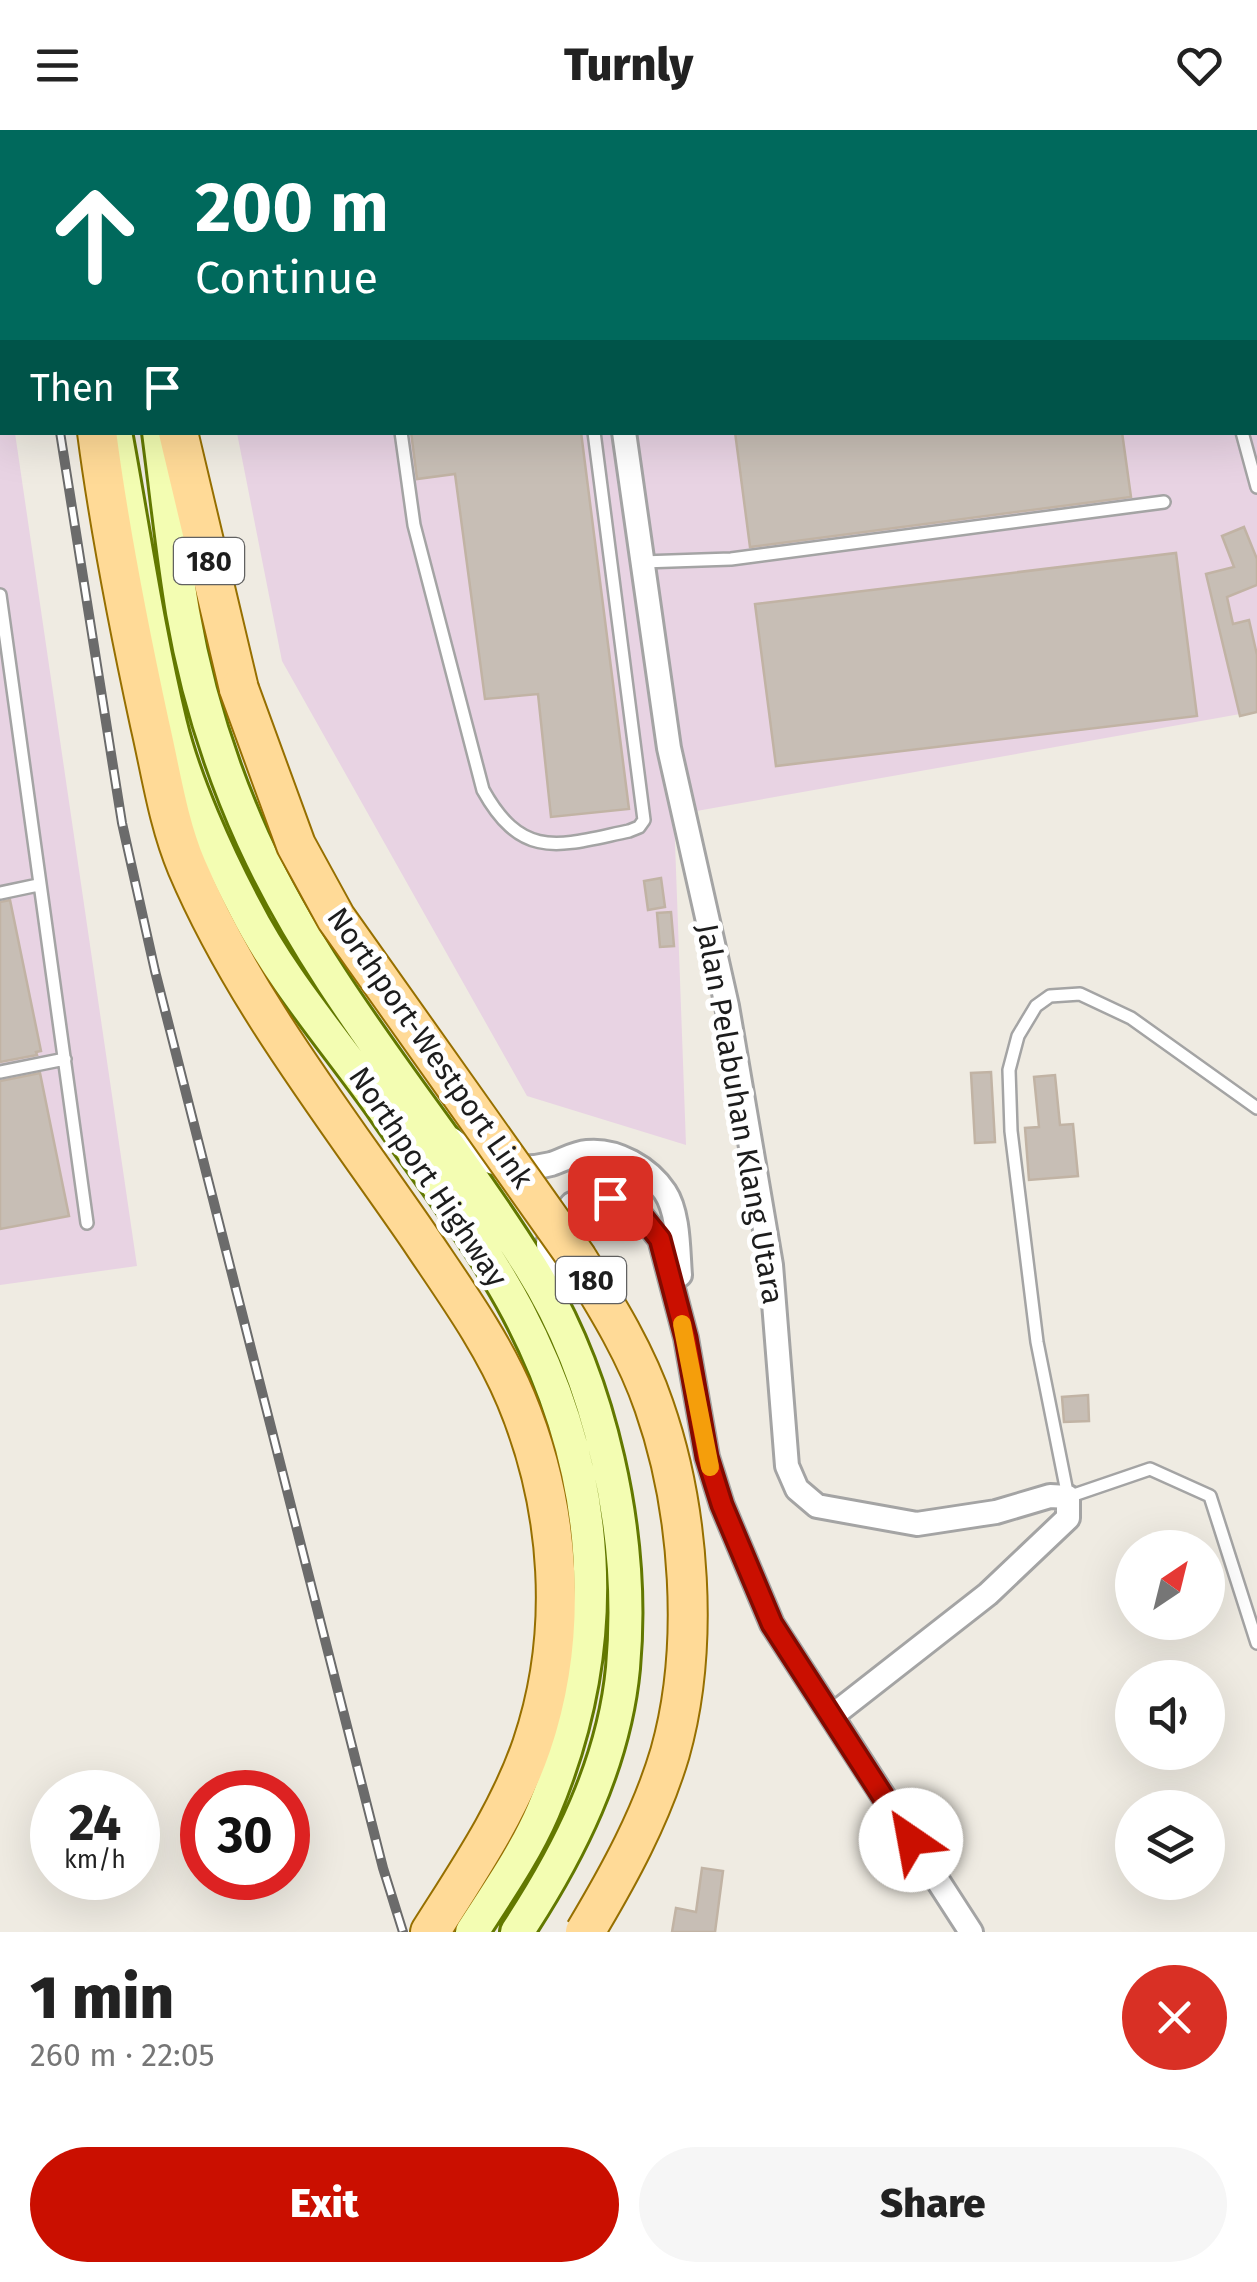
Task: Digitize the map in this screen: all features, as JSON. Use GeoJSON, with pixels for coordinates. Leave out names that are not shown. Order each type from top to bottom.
{"type":"FeatureCollection","features":[{"type":"Feature","properties":{"kind":"main road"},"geometry":{"type":"LineString","coordinates":[[96,435],[114,554],[166,796],[186,865],[287,1046],[462,1300],[515,1396],[544,1484],[556,1566],[553,1664],[545,1696],[532,1744],[509,1802],[430,1932]]}},
{"type":"Feature","properties":{"kind":"main road","name":"Northport Highway"},"geometry":{"type":"LineString","coordinates":[[116,435],[171,728],[212,841],[246,912],[288,978],[383,1109],[516,1308],[552,1383],[576,1458],[593,1584],[586,1662],[564,1759],[541,1816],[472,1932]]}},
{"type":"Feature","properties":{"kind":"main road","name":"Northport Highway"},"geometry":{"type":"LineString","coordinates":[[159,435],[183,614],[205,705],[253,839],[304,938],[530,1266],[552,1305],[596,1412],[613,1490],[624,1576],[623,1669],[600,1768],[579,1825],[552,1878],[517,1932]]}},
{"type":"Feature","properties":{"kind":"main road","name":"Northport-Westport Link"},"geometry":{"type":"LineString","coordinates":[[179,435],[239,689],[296,845],[336,918],[604,1300],[654,1405],[671,1466],[682,1532],[687,1617],[683,1682],[670,1752],[648,1813],[625,1865],[585,1932]]}},
{"type":"Feature","properties":{"kind":"street","name":"Jalan Pelabuhan Klang Utara"},"geometry":{"type":"LineString","coordinates":[[624,435],[669,748],[727,1006],[771,1265],[787,1466],[797,1489],[817,1506],[917,1524],[996,1512],[1050,1496],[1068,1497]]}},
{"type":"Feature","properties":{"kind":"street"},"geometry":{"type":"LineString","coordinates":[[417,1106],[470,1156],[521,1169],[584,1152],[610,1152],[640,1167],[667,1194],[676,1232],[686,1338],[707,1457],[722,1505],[772,1624],[971,1932]]}},
{"type":"Feature","properties":{"kind":"street"},"geometry":{"type":"LineString","coordinates":[[552,1305],[548,1243],[563,1214],[572,1204],[586,1199],[610,1198],[635,1208],[660,1239],[686,1338]]}},
{"type":"Feature","properties":{"kind":"street"},"geometry":{"type":"LineString","coordinates":[[832,1716],[988,1594],[1068,1518],[1068,1497]]}},
{"type":"Feature","properties":{"kind":"lane"},"geometry":{"type":"LineString","coordinates":[[401,435],[414,525],[483,790],[507,824],[542,844],[559,846],[628,831],[644,820],[594,435]]}},
{"type":"Feature","properties":{"kind":"lane"},"geometry":{"type":"LineString","coordinates":[[1243,435],[1257,487]]}},
{"type":"Feature","properties":{"kind":"lane"},"geometry":{"type":"LineString","coordinates":[[642,562],[731,560],[1164,502]]}},
{"type":"Feature","properties":{"kind":"lane"},"geometry":{"type":"LineString","coordinates":[[0,595],[86,1224]]}},
{"type":"Feature","properties":{"kind":"lane"},"geometry":{"type":"LineString","coordinates":[[0,893],[38,885]]}},
{"type":"Feature","properties":{"kind":"lane"},"geometry":{"type":"LineString","coordinates":[[1257,1108],[1131,1018],[1080,994],[1050,996],[1036,1006],[1018,1036],[1008,1070],[1011,1131],[1036,1342],[1068,1497],[1150,1470],[1210,1496],[1257,1643]]}},
{"type":"Feature","properties":{"kind":"lane"},"geometry":{"type":"LineString","coordinates":[[0,1072],[65,1060]]}},
{"type":"Feature","properties":{"kind":"shaded area"},"geometry":{"type":"Polygon","coordinates":[[[0,435],[15,435],[137,1266],[0,1285],[0,435]]]}},
{"type":"Feature","properties":{"kind":"shaded area"},"geometry":{"type":"Polygon","coordinates":[[[237,435],[1257,435],[1257,711],[674,815],[686,1145],[527,1096],[282,661],[237,435]]]}},
{"type":"Feature","properties":{"kind":"building"},"geometry":{"type":"Polygon","coordinates":[[[411,435],[581,435],[629,809],[551,817],[538,694],[485,699],[455,474],[417,479],[411,435]]]}},
{"type":"Feature","properties":{"kind":"building"},"geometry":{"type":"Polygon","coordinates":[[[735,435],[1122,435],[1131,497],[750,547],[735,435]]]}},
{"type":"Feature","properties":{"kind":"building"},"geometry":{"type":"Polygon","coordinates":[[[1244,527],[1257,559],[1257,585],[1227,597],[1233,624],[1249,620],[1257,655],[1257,712],[1240,716],[1206,574],[1234,567],[1222,536],[1244,527]]]}},
{"type":"Feature","properties":{"kind":"building"},"geometry":{"type":"Polygon","coordinates":[[[1176,553],[1197,716],[776,766],[755,604],[1176,553]]]}},
{"type":"Feature","properties":{"kind":"building"},"geometry":{"type":"Polygon","coordinates":[[[661,878],[665,907],[648,910],[644,881],[661,878]]]}},
{"type":"Feature","properties":{"kind":"building"},"geometry":{"type":"Polygon","coordinates":[[[10,900],[41,1051],[0,1062],[0,902],[10,900]]]}},
{"type":"Feature","properties":{"kind":"building"},"geometry":{"type":"Polygon","coordinates":[[[671,912],[674,946],[660,947],[657,913],[671,912]]]}},
{"type":"Feature","properties":{"kind":"building"},"geometry":{"type":"Polygon","coordinates":[[[991,1072],[995,1142],[975,1143],[971,1073],[991,1072]]]}},
{"type":"Feature","properties":{"kind":"building"},"geometry":{"type":"Polygon","coordinates":[[[40,1073],[69,1216],[0,1229],[0,1081],[40,1073]]]}},
{"type":"Feature","properties":{"kind":"building"},"geometry":{"type":"Polygon","coordinates":[[[1055,1075],[1060,1125],[1073,1124],[1078,1176],[1029,1180],[1025,1128],[1039,1127],[1034,1077],[1055,1075]]]}},
{"type":"Feature","properties":{"kind":"building"},"geometry":{"type":"Polygon","coordinates":[[[1088,1395],[1089,1421],[1064,1422],[1062,1397],[1088,1395]]]}},
{"type":"Feature","properties":{"kind":"building"},"geometry":{"type":"Polygon","coordinates":[[[702,1868],[723,1871],[715,1932],[672,1932],[676,1908],[696,1912],[702,1868]]]}},
{"type":"Feature","properties":{"kind":"railway"},"geometry":{"type":"LineString","coordinates":[[60,435],[122,823],[155,971],[383,1868],[403,1932]]}},
{"type":"Feature","properties":{"kind":"slow traffic"},"geometry":{"type":"LineString","coordinates":[[682,1324],[710,1467]]}},
{"type":"Feature","properties":{"kind":"route"},"geometry":{"type":"LineString","coordinates":[[610,1198],[635,1208],[660,1239],[686,1338],[707,1457],[722,1505],[772,1624],[911,1840]]}}]}
